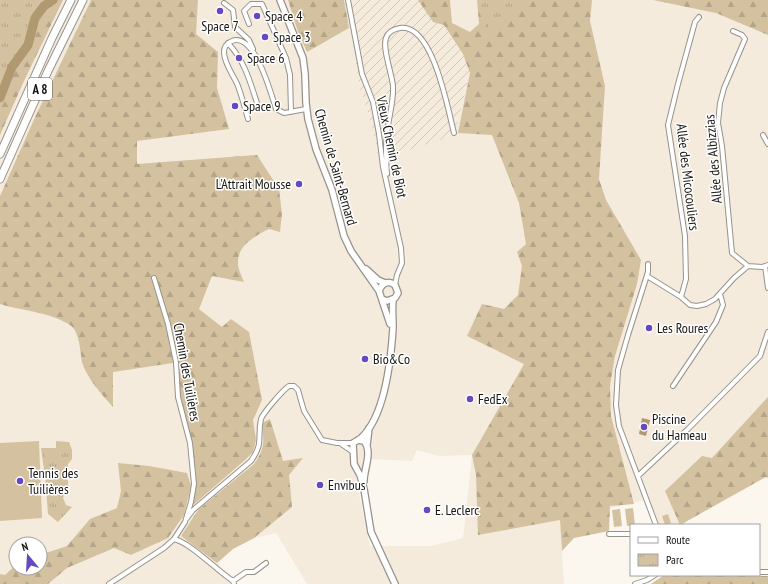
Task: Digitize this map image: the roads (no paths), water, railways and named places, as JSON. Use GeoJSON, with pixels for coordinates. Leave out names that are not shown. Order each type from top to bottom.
{"type":"FeatureCollection","features":[{"type":"Feature","properties":{"kind":"highway","name":"A 8"},"geometry":{"type":"LineString","coordinates":[[0,154],[46,50],[71,0]]}},
{"type":"Feature","properties":{"kind":"highway","name":"A 8"},"geometry":{"type":"LineString","coordinates":[[0,179],[50,65],[83,0]]}},
{"type":"Feature","properties":{"kind":"main road","name":"Chemin de Saint-Bernard"},"geometry":{"type":"LineString","coordinates":[[280,0],[303,58],[306,109],[316,149],[332,190],[344,236],[351,251],[379,291]]}},
{"type":"Feature","properties":{"kind":"main road","name":"Chemin de Saint-Bernard"},"geometry":{"type":"LineString","coordinates":[[364,268],[378,280],[390,284]]}},
{"type":"Feature","properties":{"kind":"main road"},"geometry":{"type":"LineString","coordinates":[[364,489],[364,474],[368,461],[367,445],[370,427],[383,397],[388,372],[392,333],[393,300],[398,293],[390,284],[381,286],[379,291],[388,315],[392,333]]}},
{"type":"Feature","properties":{"kind":"main road"},"geometry":{"type":"LineString","coordinates":[[382,299],[387,301],[393,300]]}},
{"type":"Feature","properties":{"kind":"main road"},"geometry":{"type":"LineString","coordinates":[[370,427],[356,442],[353,452],[354,464],[360,474],[364,489],[373,538],[395,584]]}},
{"type":"Feature","properties":{"kind":"main road"},"geometry":{"type":"LineString","coordinates":[[356,442],[364,441],[367,445]]}},
{"type":"Feature","properties":{"kind":"main road"},"geometry":{"type":"LineString","coordinates":[[356,468],[361,469],[366,466]]}},
{"type":"Feature","properties":{"kind":"street","name":"Vieux Chemin de Biot"},"geometry":{"type":"LineString","coordinates":[[348,0],[361,68],[373,102],[383,167],[388,182],[402,254],[402,263],[397,275],[390,284]]}},
{"type":"Feature","properties":{"kind":"street"},"geometry":{"type":"LineString","coordinates":[[224,2],[233,10],[235,27],[250,42],[276,109],[279,112],[284,113],[306,109]]}},
{"type":"Feature","properties":{"kind":"street"},"geometry":{"type":"LineString","coordinates":[[249,24],[244,11],[251,4],[262,4],[286,58],[290,75],[291,112]]}},
{"type":"Feature","properties":{"kind":"street","name":"Allée des Micocouliers"},"geometry":{"type":"LineString","coordinates":[[681,297],[686,279],[685,236],[668,125],[695,22],[699,17]]}},
{"type":"Feature","properties":{"kind":"street"},"geometry":{"type":"LineString","coordinates":[[388,182],[386,146],[393,84],[385,43],[387,36],[392,31],[402,28],[413,31],[428,50],[440,77],[454,133]]}},
{"type":"Feature","properties":{"kind":"street","name":"Allée des Albizzias"},"geometry":{"type":"LineString","coordinates":[[733,31],[742,35],[745,39],[720,102],[718,123],[722,146],[732,253],[748,266]]}},
{"type":"Feature","properties":{"kind":"street"},"geometry":{"type":"LineString","coordinates":[[248,119],[238,86],[225,58],[225,48],[228,43],[239,41],[249,46],[256,55]]}},
{"type":"Feature","properties":{"kind":"street"},"geometry":{"type":"LineString","coordinates":[[228,43],[234,49],[245,67],[256,103]]}},
{"type":"Feature","properties":{"kind":"street"},"geometry":{"type":"LineString","coordinates":[[763,135],[768,144]]}},
{"type":"Feature","properties":{"kind":"street"},"geometry":{"type":"LineString","coordinates":[[648,264],[647,276],[618,370],[616,383],[616,405],[617,417],[656,524]]}},
{"type":"Feature","properties":{"kind":"street"},"geometry":{"type":"LineString","coordinates":[[647,276],[681,297],[690,305],[697,306],[706,304],[715,299],[734,278],[748,266],[767,266],[768,288]]}},
{"type":"Feature","properties":{"kind":"street","name":"Chemin des Tuilières"},"geometry":{"type":"LineString","coordinates":[[109,584],[164,548],[174,539],[185,522],[191,502],[194,484],[190,443],[178,398],[176,362],[168,324],[154,278]]}},
{"type":"Feature","properties":{"kind":"street"},"geometry":{"type":"LineString","coordinates":[[673,386],[716,322],[722,304],[720,294]]}},
{"type":"Feature","properties":{"kind":"street"},"geometry":{"type":"LineString","coordinates":[[638,476],[688,429],[760,356],[768,332]]}},
{"type":"Feature","properties":{"kind":"street"},"geometry":{"type":"LineString","coordinates":[[185,522],[193,510],[252,461],[257,453],[260,442],[262,417],[269,406],[289,386],[294,386],[298,390],[304,411],[322,440],[339,443],[356,442]]}},
{"type":"Feature","properties":{"kind":"street"},"geometry":{"type":"LineString","coordinates":[[339,443],[353,452]]}},
{"type":"Feature","properties":{"kind":"street"},"geometry":{"type":"LineString","coordinates":[[609,534],[630,534]]}},
{"type":"Feature","properties":{"kind":"street"},"geometry":{"type":"LineString","coordinates":[[174,539],[181,541],[234,583],[246,572],[254,572],[266,563]]}},
{"type":"Feature","properties":{"kind":"street"},"geometry":{"type":"LineString","coordinates":[[635,584],[653,576]]}},
{"type":"Feature","properties":{"kind":"waterway"},"geometry":{"type":"LineString","coordinates":[[0,98],[12,67],[28,45],[35,18],[44,6],[53,0]]}},
{"type":"Feature","properties":{"kind":"place","name":"Space 7"},"geometry":{"type":"Point","coordinates":[220,11]}},
{"type":"Feature","properties":{"kind":"place","name":"Space 4"},"geometry":{"type":"Point","coordinates":[257,16]}},
{"type":"Feature","properties":{"kind":"place","name":"Space 3"},"geometry":{"type":"Point","coordinates":[265,37]}},
{"type":"Feature","properties":{"kind":"place","name":"Space 6"},"geometry":{"type":"Point","coordinates":[239,58]}},
{"type":"Feature","properties":{"kind":"place","name":"Space 9"},"geometry":{"type":"Point","coordinates":[235,106]}},
{"type":"Feature","properties":{"kind":"place","name":"L'Attrait Mousse"},"geometry":{"type":"Point","coordinates":[299,184]}},
{"type":"Feature","properties":{"kind":"place","name":"Les Roures"},"geometry":{"type":"Point","coordinates":[649,328]}},
{"type":"Feature","properties":{"kind":"place","name":"Bio&Co"},"geometry":{"type":"Point","coordinates":[365,359]}},
{"type":"Feature","properties":{"kind":"place","name":"FedEx"},"geometry":{"type":"Point","coordinates":[470,399]}},
{"type":"Feature","properties":{"kind":"place","name":"Piscine du Hameau"},"geometry":{"type":"Point","coordinates":[644,427]}},
{"type":"Feature","properties":{"kind":"place","name":"Tennis des Tuilières"},"geometry":{"type":"Point","coordinates":[20,481]}},
{"type":"Feature","properties":{"kind":"place","name":"Envibus"},"geometry":{"type":"Point","coordinates":[320,485]}},
{"type":"Feature","properties":{"kind":"place","name":"E. Leclerc"},"geometry":{"type":"Point","coordinates":[427,510]}}]}
